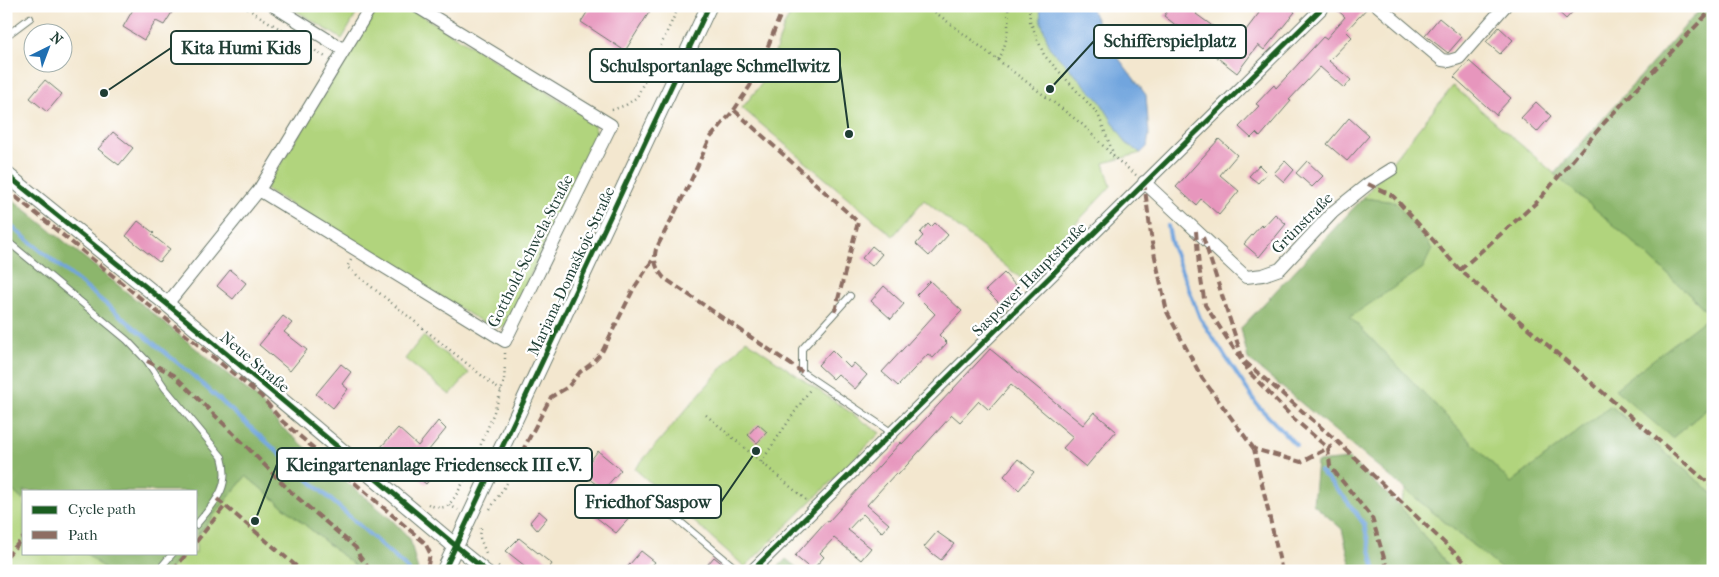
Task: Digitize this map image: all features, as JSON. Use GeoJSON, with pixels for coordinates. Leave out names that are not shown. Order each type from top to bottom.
{"type":"FeatureCollection","features":[{"type":"Feature","properties":{"kind":"street"},"geometry":{"type":"LineString","coordinates":[[274,6],[344,50]]}},
{"type":"Feature","properties":{"kind":"street"},"geometry":{"type":"LineString","coordinates":[[167,304],[258,190],[371,6]]}},
{"type":"Feature","properties":{"kind":"street"},"geometry":{"type":"LineString","coordinates":[[416,6],[601,119]]}},
{"type":"Feature","properties":{"kind":"street","name":"Marjana-Domaškojc-Straße"},"geometry":{"type":"LineString","coordinates":[[444,571],[709,6]]}},
{"type":"Feature","properties":{"kind":"street","name":"Saspower Hauptstraße"},"geometry":{"type":"LineString","coordinates":[[752,571],[1324,6]]}},
{"type":"Feature","properties":{"kind":"street"},"geometry":{"type":"LineString","coordinates":[[1378,6],[1442,60],[1449,61],[1459,58],[1505,6]]}},
{"type":"Feature","properties":{"kind":"street","name":"Gotthold-Schwela-Straße"},"geometry":{"type":"LineString","coordinates":[[258,190],[505,341],[611,125],[601,119]]}},
{"type":"Feature","properties":{"kind":"street","name":"Grünstraße"},"geometry":{"type":"LineString","coordinates":[[1144,182],[1246,277],[1264,275],[1280,269],[1333,212],[1368,184],[1392,169]]}},
{"type":"Feature","properties":{"kind":"street","name":"Neue Straße"},"geometry":{"type":"LineString","coordinates":[[6,174],[167,304],[455,546],[489,566]]}},
{"type":"Feature","properties":{"kind":"lane"},"geometry":{"type":"LineString","coordinates":[[6,36],[30,18]]}},
{"type":"Feature","properties":{"kind":"lane"},"geometry":{"type":"LineString","coordinates":[[6,240],[127,340],[147,361],[165,388],[222,457],[226,470],[224,483],[217,499],[198,522]]}},
{"type":"Feature","properties":{"kind":"lane"},"geometry":{"type":"LineString","coordinates":[[850,296],[802,349],[802,372],[891,432]]}},
{"type":"Feature","properties":{"kind":"lane"},"geometry":{"type":"LineString","coordinates":[[632,495],[652,499],[739,571]]}},
{"type":"Feature","properties":{"kind":"lane"},"geometry":{"type":"LineString","coordinates":[[162,566],[172,554]]}},
{"type":"Feature","properties":{"kind":"path"},"geometry":{"type":"LineString","coordinates":[[243,6],[335,64]]}},
{"type":"Feature","properties":{"kind":"path"},"geometry":{"type":"LineString","coordinates":[[601,119],[610,111],[626,105],[637,97],[679,6]]}},
{"type":"Feature","properties":{"kind":"path"},"geometry":{"type":"LineString","coordinates":[[927,6],[1083,125],[1115,158],[1144,182]]}},
{"type":"Feature","properties":{"kind":"path"},"geometry":{"type":"LineString","coordinates":[[998,60],[1006,48],[1009,26],[1008,6]]}},
{"type":"Feature","properties":{"kind":"path"},"geometry":{"type":"LineString","coordinates":[[1030,6],[1030,21],[1044,55],[1098,114],[1115,158]]}},
{"type":"Feature","properties":{"kind":"path"},"geometry":{"type":"LineString","coordinates":[[357,250],[347,267],[501,391]]}},
{"type":"Feature","properties":{"kind":"path"},"geometry":{"type":"LineString","coordinates":[[423,502],[434,507],[446,507],[457,494],[493,418],[504,380],[505,341]]}},
{"type":"Feature","properties":{"kind":"path"},"geometry":{"type":"LineString","coordinates":[[761,462],[816,381]]}},
{"type":"Feature","properties":{"kind":"path"},"geometry":{"type":"LineString","coordinates":[[706,415],[815,508]]}},
{"type":"Feature","properties":{"kind":"path"},"geometry":{"type":"LineString","coordinates":[[488,512],[509,480],[516,463]]}},
{"type":"Feature","properties":{"kind":"path"},"geometry":{"type":"LineString","coordinates":[[482,523],[480,538],[484,551],[488,556]]}},
{"type":"Feature","properties":{"kind":"path"},"geometry":{"type":"LineString","coordinates":[[489,566],[504,571]]}},
{"type":"Feature","properties":{"kind":"green space"},"geometry":{"type":"Polygon","coordinates":[[[288,6],[361,6],[342,39],[288,6]]]}},
{"type":"Feature","properties":{"kind":"green space"},"geometry":{"type":"Polygon","coordinates":[[[379,6],[406,6],[592,120],[597,134],[508,323],[502,327],[492,328],[265,189],[379,6]]]}},
{"type":"Feature","properties":{"kind":"green space"},"geometry":{"type":"Polygon","coordinates":[[[795,6],[1040,6],[1041,21],[1050,48],[1100,101],[1126,143],[1141,153],[1104,163],[1111,186],[1023,280],[924,200],[893,236],[742,108],[767,77],[784,26],[795,6]]]}},
{"type":"Feature","properties":{"kind":"green space"},"geometry":{"type":"Polygon","coordinates":[[[1703,6],[1713,6],[1713,404],[1672,438],[1615,389],[1711,315],[1629,238],[1554,174],[1703,6]]]}},
{"type":"Feature","properties":{"kind":"green space"},"geometry":{"type":"Polygon","coordinates":[[[1453,86],[1629,238],[1711,315],[1672,438],[1713,404],[1713,494],[1611,406],[1511,483],[1349,316],[1423,268],[1395,202],[1363,198],[1453,86]]]}},
{"type":"Feature","properties":{"kind":"green space"},"geometry":{"type":"Polygon","coordinates":[[[6,194],[258,399],[279,425],[392,520],[410,539],[418,571],[361,571],[246,476],[198,535],[198,490],[22,490],[22,499],[6,485],[6,194]]]}},
{"type":"Feature","properties":{"kind":"green space"},"geometry":{"type":"Polygon","coordinates":[[[1363,198],[1395,202],[1432,249],[1423,268],[1350,317],[1511,483],[1611,406],[1713,494],[1713,571],[1504,571],[1248,359],[1241,328],[1363,198]]]}},
{"type":"Feature","properties":{"kind":"green space"},"geometry":{"type":"Polygon","coordinates":[[[423,336],[469,373],[450,395],[405,359],[423,336]]]}},
{"type":"Feature","properties":{"kind":"green space"},"geometry":{"type":"Polygon","coordinates":[[[746,340],[880,433],[745,567],[635,469],[746,340]]]}},
{"type":"Feature","properties":{"kind":"green space"},"geometry":{"type":"Polygon","coordinates":[[[1349,459],[1399,505],[1452,571],[1352,571],[1342,529],[1313,504],[1317,462],[1349,459]]]}},
{"type":"Feature","properties":{"kind":"green space"},"geometry":{"type":"Polygon","coordinates":[[[246,476],[361,571],[169,571],[182,554],[198,554],[198,535],[246,476]]]}},
{"type":"Feature","properties":{"kind":"green space"},"geometry":{"type":"Polygon","coordinates":[[[6,485],[22,499],[22,554],[87,554],[107,571],[6,571],[6,485]]]}},
{"type":"Feature","properties":{"kind":"green space"},"geometry":{"type":"Polygon","coordinates":[[[1406,490],[1504,571],[1452,571],[1399,505],[1406,490]]]}},
{"type":"Feature","properties":{"kind":"green space"},"geometry":{"type":"Polygon","coordinates":[[[87,554],[182,554],[169,571],[107,571],[87,554]]]}},
{"type":"Feature","properties":{"kind":"green space"},"geometry":{"type":"Polygon","coordinates":[[[786,559],[801,571],[774,571],[786,559]]]}},
{"type":"Feature","properties":{"kind":"water"},"geometry":{"type":"Polygon","coordinates":[[[1040,6],[1090,6],[1106,41],[1146,95],[1149,134],[1147,147],[1141,153],[1126,143],[1100,101],[1050,48],[1041,21],[1040,6]]]}},
{"type":"Feature","properties":{"kind":"building"},"geometry":{"type":"Polygon","coordinates":[[[135,6],[176,6],[164,25],[156,21],[144,40],[123,27],[135,6]]]}},
{"type":"Feature","properties":{"kind":"building"},"geometry":{"type":"Polygon","coordinates":[[[591,6],[653,6],[625,51],[581,22],[591,6]]]}},
{"type":"Feature","properties":{"kind":"building"},"geometry":{"type":"Polygon","coordinates":[[[1171,6],[1202,6],[1196,14],[1236,43],[1259,13],[1250,6],[1288,6],[1295,12],[1264,50],[1258,45],[1237,73],[1164,16],[1171,6]]]}},
{"type":"Feature","properties":{"kind":"building"},"geometry":{"type":"Polygon","coordinates":[[[1333,6],[1369,6],[1346,31],[1352,37],[1329,61],[1351,80],[1344,88],[1320,67],[1289,100],[1291,101],[1260,137],[1256,133],[1251,138],[1239,127],[1259,106],[1256,104],[1274,85],[1276,88],[1323,37],[1326,39],[1345,17],[1333,6]]]}},
{"type":"Feature","properties":{"kind":"building"},"geometry":{"type":"Polygon","coordinates":[[[1552,6],[1578,6],[1566,19],[1552,6]]]}},
{"type":"Feature","properties":{"kind":"building"},"geometry":{"type":"Polygon","coordinates":[[[1439,18],[1462,37],[1448,53],[1425,35],[1439,18]]]}},
{"type":"Feature","properties":{"kind":"building"},"geometry":{"type":"Polygon","coordinates":[[[1499,27],[1513,40],[1500,54],[1486,42],[1499,27]]]}},
{"type":"Feature","properties":{"kind":"building"},"geometry":{"type":"Polygon","coordinates":[[[1469,61],[1511,98],[1497,113],[1497,116],[1454,77],[1469,61]]]}},
{"type":"Feature","properties":{"kind":"building"},"geometry":{"type":"Polygon","coordinates":[[[45,80],[62,94],[47,112],[30,98],[45,80]]]}},
{"type":"Feature","properties":{"kind":"building"},"geometry":{"type":"Polygon","coordinates":[[[1536,102],[1551,116],[1537,132],[1521,118],[1536,102]]]}},
{"type":"Feature","properties":{"kind":"building"},"geometry":{"type":"Polygon","coordinates":[[[1349,118],[1369,136],[1347,161],[1327,144],[1349,118]]]}},
{"type":"Feature","properties":{"kind":"building"},"geometry":{"type":"Polygon","coordinates":[[[113,132],[133,148],[119,165],[98,149],[113,132]]]}},
{"type":"Feature","properties":{"kind":"building"},"geometry":{"type":"Polygon","coordinates":[[[1219,139],[1237,155],[1220,175],[1239,191],[1219,215],[1201,199],[1196,205],[1176,187],[1219,139]]]}},
{"type":"Feature","properties":{"kind":"building"},"geometry":{"type":"Polygon","coordinates":[[[1285,161],[1294,170],[1284,182],[1274,173],[1285,161]]]}},
{"type":"Feature","properties":{"kind":"building"},"geometry":{"type":"Polygon","coordinates":[[[1307,161],[1323,176],[1312,187],[1296,173],[1307,161]]]}},
{"type":"Feature","properties":{"kind":"building"},"geometry":{"type":"Polygon","coordinates":[[[1259,165],[1267,173],[1258,183],[1249,176],[1259,165]]]}},
{"type":"Feature","properties":{"kind":"building"},"geometry":{"type":"Polygon","coordinates":[[[1275,214],[1286,224],[1259,257],[1244,244],[1261,225],[1263,227],[1275,214]]]}},
{"type":"Feature","properties":{"kind":"building"},"geometry":{"type":"Polygon","coordinates":[[[138,221],[154,233],[152,235],[170,249],[159,262],[126,236],[138,221]]]}},
{"type":"Feature","properties":{"kind":"building"},"geometry":{"type":"Polygon","coordinates":[[[935,223],[948,235],[929,256],[916,244],[923,236],[920,233],[928,224],[931,227],[935,223]]]}},
{"type":"Feature","properties":{"kind":"building"},"geometry":{"type":"Polygon","coordinates":[[[872,246],[882,254],[872,266],[862,258],[872,246]]]}},
{"type":"Feature","properties":{"kind":"building"},"geometry":{"type":"Polygon","coordinates":[[[230,270],[246,283],[233,299],[217,286],[230,270]]]}},
{"type":"Feature","properties":{"kind":"building"},"geometry":{"type":"Polygon","coordinates":[[[1004,273],[1018,288],[1001,305],[986,290],[1004,273]]]}},
{"type":"Feature","properties":{"kind":"building"},"geometry":{"type":"Polygon","coordinates":[[[930,281],[962,311],[939,335],[947,343],[933,358],[928,354],[898,386],[882,372],[935,314],[916,295],[930,281]]]}},
{"type":"Feature","properties":{"kind":"building"},"geometry":{"type":"Polygon","coordinates":[[[884,286],[904,304],[891,319],[871,301],[884,286]]]}},
{"type":"Feature","properties":{"kind":"building"},"geometry":{"type":"Polygon","coordinates":[[[283,316],[292,323],[284,332],[307,350],[290,371],[259,345],[283,316]]]}},
{"type":"Feature","properties":{"kind":"building"},"geometry":{"type":"Polygon","coordinates":[[[990,349],[1083,425],[1094,412],[1116,431],[1086,467],[1063,448],[1073,437],[1011,385],[989,410],[979,401],[960,422],[952,415],[898,475],[896,473],[867,505],[889,524],[882,532],[863,514],[848,530],[871,548],[861,560],[834,538],[820,553],[824,557],[812,570],[795,556],[826,521],[828,522],[990,349]]]}},
{"type":"Feature","properties":{"kind":"building"},"geometry":{"type":"Polygon","coordinates":[[[832,350],[850,368],[854,363],[867,375],[855,389],[838,374],[833,379],[818,365],[832,350]]]}},
{"type":"Feature","properties":{"kind":"building"},"geometry":{"type":"Polygon","coordinates":[[[341,364],[351,372],[342,384],[348,389],[333,408],[316,394],[341,364]]]}},
{"type":"Feature","properties":{"kind":"building"},"geometry":{"type":"Polygon","coordinates":[[[438,421],[446,429],[424,456],[439,468],[426,484],[381,447],[398,428],[418,446],[438,421]]]}},
{"type":"Feature","properties":{"kind":"building"},"geometry":{"type":"Polygon","coordinates":[[[758,424],[767,432],[757,443],[748,435],[758,424]]]}},
{"type":"Feature","properties":{"kind":"building"},"geometry":{"type":"Polygon","coordinates":[[[598,451],[621,470],[603,490],[581,472],[598,451]]]}},
{"type":"Feature","properties":{"kind":"building"},"geometry":{"type":"Polygon","coordinates":[[[1018,459],[1034,472],[1019,490],[1004,476],[1018,459]]]}},
{"type":"Feature","properties":{"kind":"building"},"geometry":{"type":"Polygon","coordinates":[[[610,495],[633,514],[616,533],[592,514],[610,495]]]}},
{"type":"Feature","properties":{"kind":"building"},"geometry":{"type":"Polygon","coordinates":[[[539,511],[547,518],[537,530],[530,522],[539,511]]]}},
{"type":"Feature","properties":{"kind":"building"},"geometry":{"type":"Polygon","coordinates":[[[937,532],[954,544],[941,560],[924,547],[937,532]]]}},
{"type":"Feature","properties":{"kind":"building"},"geometry":{"type":"Polygon","coordinates":[[[519,538],[552,564],[547,571],[520,571],[525,566],[506,551],[519,538]]]}},
{"type":"Feature","properties":{"kind":"building"},"geometry":{"type":"Polygon","coordinates":[[[641,551],[655,562],[648,571],[624,571],[641,551]]]}},
{"type":"Feature","properties":{"kind":"building"},"geometry":{"type":"Polygon","coordinates":[[[714,557],[731,571],[702,571],[714,557]]]}},
{"type":"Feature","properties":{"kind":"waterway"},"geometry":{"type":"LineString","coordinates":[[6,222],[190,373],[409,570]]}},
{"type":"Feature","properties":{"kind":"waterway"},"geometry":{"type":"LineString","coordinates":[[1168,226],[1172,246],[1200,318],[1258,406],[1296,445]]}},
{"type":"Feature","properties":{"kind":"waterway"},"geometry":{"type":"LineString","coordinates":[[1320,471],[1344,497],[1364,524],[1375,571]]}},
{"type":"Feature","properties":{"kind":"marked path"},"geometry":{"type":"LineString","coordinates":[[784,6],[750,86],[734,110],[710,138],[688,187],[656,249],[655,261],[657,268],[664,278],[802,372]]}},
{"type":"Feature","properties":{"kind":"marked path"},"geometry":{"type":"LineString","coordinates":[[1460,270],[1537,202],[1604,123],[1713,8]]}},
{"type":"Feature","properties":{"kind":"marked path"},"geometry":{"type":"LineString","coordinates":[[734,110],[858,222],[835,311]]}},
{"type":"Feature","properties":{"kind":"marked path"},"geometry":{"type":"LineString","coordinates":[[1144,182],[1152,243],[1167,312],[1202,378],[1254,449]]}},
{"type":"Feature","properties":{"kind":"marked path"},"geometry":{"type":"LineString","coordinates":[[1368,184],[1393,196],[1460,270],[1713,487]]}},
{"type":"Feature","properties":{"kind":"marked path"},"geometry":{"type":"LineString","coordinates":[[6,189],[261,396],[282,421],[425,543],[430,553],[427,571]]}},
{"type":"Feature","properties":{"kind":"marked path"},"geometry":{"type":"LineString","coordinates":[[1196,231],[1205,305],[1250,373],[1293,418],[1328,448],[1330,466],[1372,518],[1388,571]]}},
{"type":"Feature","properties":{"kind":"marked path"},"geometry":{"type":"LineString","coordinates":[[1203,237],[1243,360],[1338,442],[1474,571]]}},
{"type":"Feature","properties":{"kind":"marked path"},"geometry":{"type":"LineString","coordinates":[[516,463],[551,397],[568,387],[580,372],[590,365],[602,352],[634,288],[654,258]]}},
{"type":"Feature","properties":{"kind":"marked path"},"geometry":{"type":"LineString","coordinates":[[147,361],[174,375],[292,493],[356,548],[360,557],[371,571]]}},
{"type":"Feature","properties":{"kind":"marked path"},"geometry":{"type":"LineString","coordinates":[[1282,571],[1254,449],[1301,462],[1332,446]]}},
{"type":"Feature","properties":{"kind":"marked path"},"geometry":{"type":"LineString","coordinates":[[217,499],[302,571]]}},
{"type":"Feature","properties":{"kind":"marked path"},"geometry":{"type":"LineString","coordinates":[[198,540],[224,507]]}},
{"type":"Feature","properties":{"kind":"marked path"},"geometry":{"type":"LineString","coordinates":[[6,557],[22,539]]}},
{"type":"Feature","properties":{"kind":"marked path"},"geometry":{"type":"LineString","coordinates":[[173,571],[186,554]]}},
{"type":"Feature","properties":{"kind":"marked path"},"geometry":{"type":"LineString","coordinates":[[162,566],[167,571]]}},
{"type":"Feature","properties":{"kind":"marked path"},"geometry":{"type":"LineString","coordinates":[[6,567],[11,571]]}},
{"type":"Feature","properties":{"kind":"cycle path"},"geometry":{"type":"LineString","coordinates":[[444,571],[709,6]]}},
{"type":"Feature","properties":{"kind":"cycle path"},"geometry":{"type":"LineString","coordinates":[[752,571],[1324,6]]}},
{"type":"Feature","properties":{"kind":"cycle path"},"geometry":{"type":"LineString","coordinates":[[6,174],[167,304],[486,571]]}},
{"type":"Feature","properties":{"kind":"place","name":"Schifferspielplatz"},"geometry":{"type":"Point","coordinates":[1050,89]}},
{"type":"Feature","properties":{"kind":"place","name":"Kita Humi Kids"},"geometry":{"type":"Point","coordinates":[104,93]}},
{"type":"Feature","properties":{"kind":"place","name":"Schulsportanlage Schmellwitz"},"geometry":{"type":"Point","coordinates":[849,134]}},
{"type":"Feature","properties":{"kind":"place","name":"Friedhof Saspow"},"geometry":{"type":"Point","coordinates":[756,451]}},
{"type":"Feature","properties":{"kind":"place","name":"Kleingartenanlage Friedenseck III e.V."},"geometry":{"type":"Point","coordinates":[255,521]}}]}
